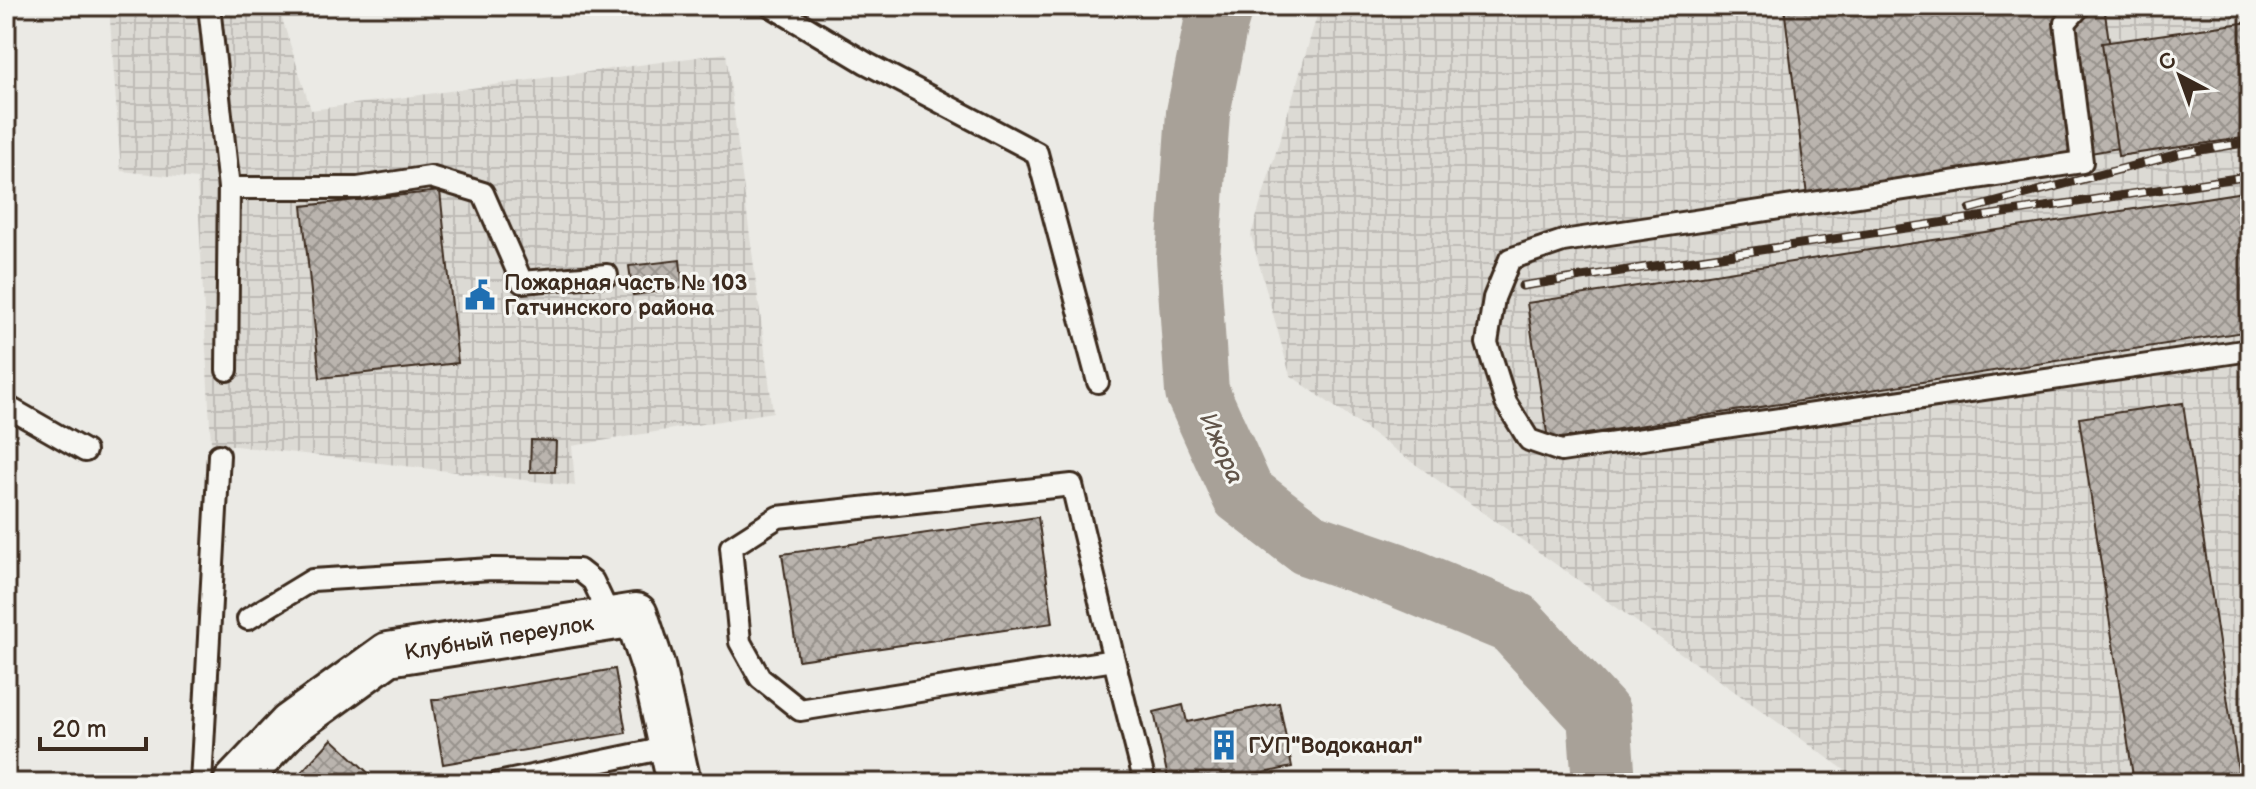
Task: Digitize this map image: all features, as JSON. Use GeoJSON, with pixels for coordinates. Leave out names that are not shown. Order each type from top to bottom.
{"type":"FeatureCollection","features":[{"type":"Feature","properties":{"kind":"street","name":"Клубный переулок"},"geometry":{"type":"LineString","coordinates":[[235,783],[290,725],[388,654],[636,615],[653,666],[675,765]]}},
{"type":"Feature","properties":{"kind":"lane"},"geometry":{"type":"LineString","coordinates":[[209,6],[229,188],[227,370]]}},
{"type":"Feature","properties":{"kind":"lane"},"geometry":{"type":"LineString","coordinates":[[771,6],[866,63],[1037,153],[1098,382]]}},
{"type":"Feature","properties":{"kind":"lane"},"geometry":{"type":"LineString","coordinates":[[2080,6],[2065,23],[2082,162],[1563,241],[1510,259],[1494,298],[1487,343],[1506,403],[1529,440],[1561,451],[2250,350]]}},
{"type":"Feature","properties":{"kind":"lane"},"geometry":{"type":"LineString","coordinates":[[229,188],[358,188],[430,177],[483,193],[522,282],[607,275]]}},
{"type":"Feature","properties":{"kind":"lane"},"geometry":{"type":"LineString","coordinates":[[6,406],[85,451]]}},
{"type":"Feature","properties":{"kind":"lane"},"geometry":{"type":"LineString","coordinates":[[201,783],[219,455]]}},
{"type":"Feature","properties":{"kind":"lane"},"geometry":{"type":"LineString","coordinates":[[1114,660],[800,710],[760,678],[740,642],[731,547],[778,517],[1072,485],[1145,783]]}},
{"type":"Feature","properties":{"kind":"lane"},"geometry":{"type":"LineString","coordinates":[[248,619],[312,580],[492,569],[579,570],[593,581],[611,619]]}},
{"type":"Feature","properties":{"kind":"lane"},"geometry":{"type":"LineString","coordinates":[[498,783],[675,765]]}},
{"type":"Feature","properties":{"kind":"shaded area","name":"Пожарная часть № 103 Гатчинского района"},"geometry":{"type":"Polygon","coordinates":[[[109,6],[278,6],[311,110],[726,53],[773,412],[572,446],[575,486],[211,443],[197,179],[121,171],[109,6]]]}},
{"type":"Feature","properties":{"kind":"shaded area"},"geometry":{"type":"Polygon","coordinates":[[[1320,6],[2250,6],[2250,783],[1863,783],[1290,375],[1251,235],[1320,6]]]}},
{"type":"Feature","properties":{"kind":"building"},"geometry":{"type":"Polygon","coordinates":[[[1784,6],[2104,6],[2124,147],[1808,204],[1784,6]]]}},
{"type":"Feature","properties":{"kind":"building"},"geometry":{"type":"Polygon","coordinates":[[[2250,22],[2250,137],[2118,156],[2102,43],[2250,22]]]}},
{"type":"Feature","properties":{"kind":"building"},"geometry":{"type":"Polygon","coordinates":[[[440,191],[458,363],[320,378],[302,206],[440,191]]]}},
{"type":"Feature","properties":{"kind":"building"},"geometry":{"type":"Polygon","coordinates":[[[2250,191],[2250,331],[1548,440],[1527,303],[2250,191]]]}},
{"type":"Feature","properties":{"kind":"building"},"geometry":{"type":"Polygon","coordinates":[[[680,260],[683,288],[633,295],[629,266],[680,260]]]}},
{"type":"Feature","properties":{"kind":"building"},"geometry":{"type":"Polygon","coordinates":[[[2183,403],[2240,783],[2134,783],[2079,418],[2183,403]]]}},
{"type":"Feature","properties":{"kind":"building"},"geometry":{"type":"Polygon","coordinates":[[[531,440],[556,441],[555,472],[530,472],[531,440]]]}},
{"type":"Feature","properties":{"kind":"building"},"geometry":{"type":"Polygon","coordinates":[[[1038,517],[1053,623],[798,660],[782,554],[1038,517]]]}},
{"type":"Feature","properties":{"kind":"building"},"geometry":{"type":"Polygon","coordinates":[[[615,669],[626,733],[443,764],[432,700],[615,669]]]}},
{"type":"Feature","properties":{"kind":"building","name":"ГУП\"Водоканал\""},"geometry":{"type":"Polygon","coordinates":[[[1279,703],[1292,767],[1215,783],[1169,783],[1154,712],[1183,705],[1187,722],[1279,703]]]}},
{"type":"Feature","properties":{"kind":"building"},"geometry":{"type":"Polygon","coordinates":[[[332,739],[379,783],[291,783],[332,739]]]}},
{"type":"Feature","properties":{"kind":"waterway","name":"Ижора"},"geometry":{"type":"LineString","coordinates":[[1221,6],[1198,113],[1188,257],[1197,392],[1243,494],[1308,544],[1395,574],[1514,623],[1599,715],[1604,783]]}},
{"type":"Feature","properties":{"kind":"railway"},"geometry":{"type":"LineString","coordinates":[[1970,209],[2182,153],[2250,142]]}},
{"type":"Feature","properties":{"kind":"railway"},"geometry":{"type":"LineString","coordinates":[[1522,286],[2250,176]]}},
{"type":"Feature","properties":{"kind":"place","name":"Пожарная часть № 103 Гатчинского района"},"geometry":{"type":"Point","coordinates":[480,295]}},
{"type":"Feature","properties":{"kind":"place","name":"ГУП\"Водоканал\""},"geometry":{"type":"Point","coordinates":[1224,745]}}]}
